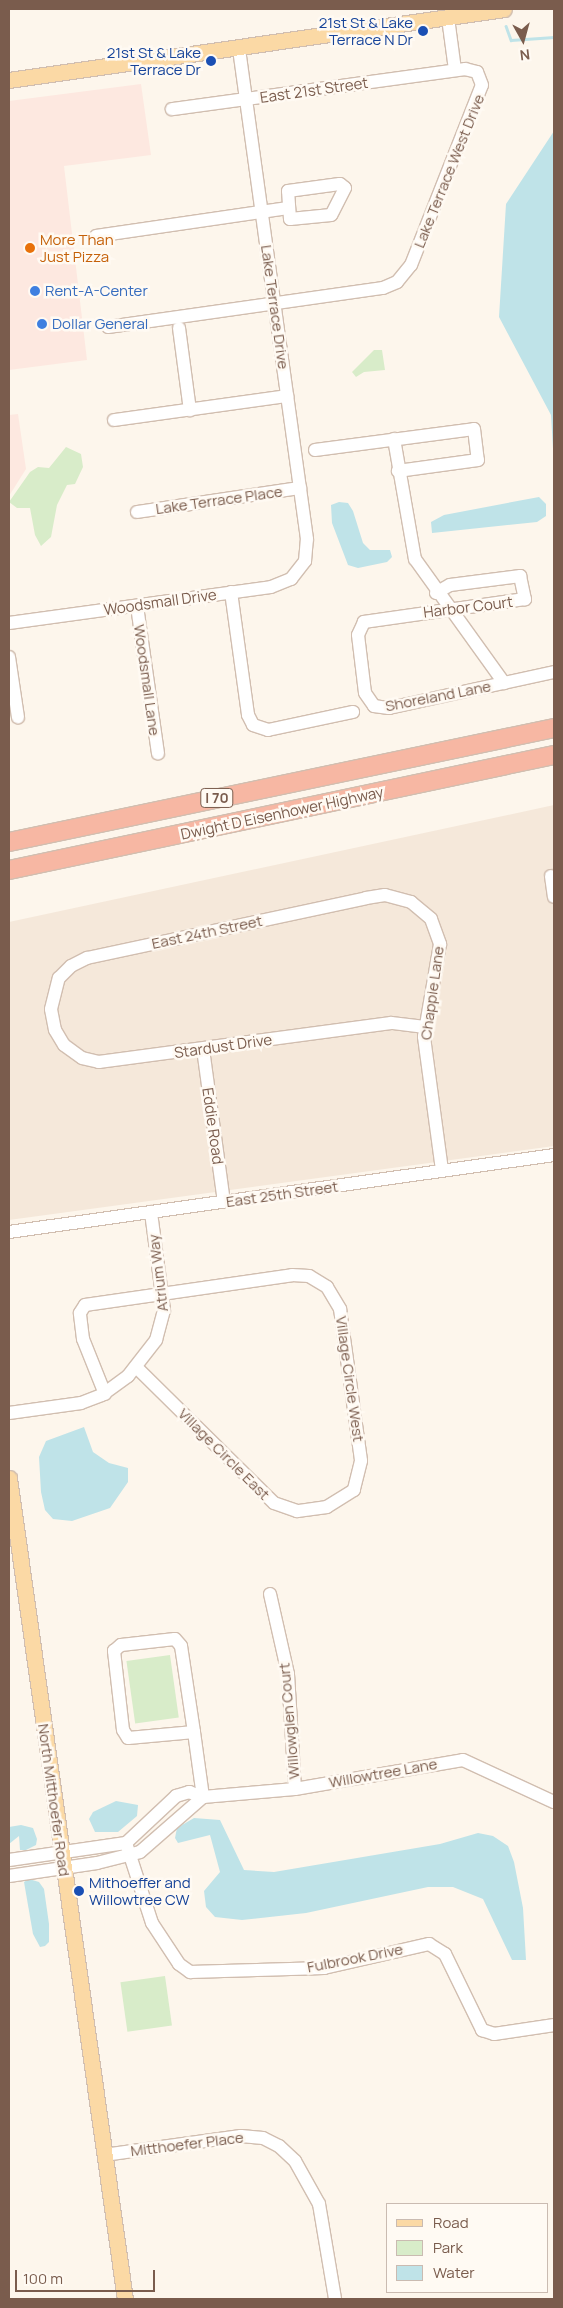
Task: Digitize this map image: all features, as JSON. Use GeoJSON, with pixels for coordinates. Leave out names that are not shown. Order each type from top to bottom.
{"type":"FeatureCollection","features":[{"type":"Feature","properties":{"kind":"highway","name":"Dwight D Eisenhower Highway"},"geometry":{"type":"LineString","coordinates":[[9,842],[554,728]]}},
{"type":"Feature","properties":{"kind":"highway","name":"Dwight D Eisenhower Highway"},"geometry":{"type":"LineString","coordinates":[[9,870],[554,755]]}},
{"type":"Feature","properties":{"kind":"main road"},"geometry":{"type":"LineString","coordinates":[[9,80],[239,49],[504,9]]}},
{"type":"Feature","properties":{"kind":"main road","name":"North Mitthoefer Road"},"geometry":{"type":"LineString","coordinates":[[9,1478],[13,1534],[64,1869],[125,2299]]}},
{"type":"Feature","properties":{"kind":"street"},"geometry":{"type":"LineString","coordinates":[[448,18],[455,70]]}},
{"type":"Feature","properties":{"kind":"street","name":"Lake Terrace Drive"},"geometry":{"type":"LineString","coordinates":[[239,49],[308,544],[303,565]]}},
{"type":"Feature","properties":{"kind":"street","name":"East 21st Street"},"geometry":{"type":"LineString","coordinates":[[172,109],[455,70]]}},
{"type":"Feature","properties":{"kind":"street","name":"Lake Terrace West Drive"},"geometry":{"type":"LineString","coordinates":[[274,303],[383,288],[398,280],[411,265],[482,90],[482,80],[475,70],[455,70]]}},
{"type":"Feature","properties":{"kind":"street"},"geometry":{"type":"LineString","coordinates":[[340,184],[345,188],[331,215],[293,221],[288,208],[288,191],[340,184]]}},
{"type":"Feature","properties":{"kind":"street"},"geometry":{"type":"LineString","coordinates":[[96,236],[288,208]]}},
{"type":"Feature","properties":{"kind":"street"},"geometry":{"type":"LineString","coordinates":[[108,327],[274,303]]}},
{"type":"Feature","properties":{"kind":"street"},"geometry":{"type":"LineString","coordinates":[[179,328],[190,410]]}},
{"type":"Feature","properties":{"kind":"street"},"geometry":{"type":"LineString","coordinates":[[114,420],[287,396]]}},
{"type":"Feature","properties":{"kind":"street"},"geometry":{"type":"LineString","coordinates":[[315,450],[471,428],[479,458],[398,471]]}},
{"type":"Feature","properties":{"kind":"street"},"geometry":{"type":"LineString","coordinates":[[394,439],[412,552],[436,593],[504,683]]}},
{"type":"Feature","properties":{"kind":"street","name":"Lake Terrace Place"},"geometry":{"type":"LineString","coordinates":[[137,512],[300,488]]}},
{"type":"Feature","properties":{"kind":"street","name":"Woodsmall Drive"},"geometry":{"type":"LineString","coordinates":[[9,623],[280,585],[291,579],[303,565]]}},
{"type":"Feature","properties":{"kind":"street","name":"Harbor Court"},"geometry":{"type":"LineString","coordinates":[[361,626],[369,620],[524,600],[523,578],[450,585],[436,593]]}},
{"type":"Feature","properties":{"kind":"street"},"geometry":{"type":"LineString","coordinates":[[231,592],[248,715],[253,725],[265,730],[353,712]]}},
{"type":"Feature","properties":{"kind":"street","name":"Woodsmall Lane"},"geometry":{"type":"LineString","coordinates":[[137,606],[158,754]]}},
{"type":"Feature","properties":{"kind":"street","name":"Shoreland Lane"},"geometry":{"type":"LineString","coordinates":[[361,626],[358,635],[365,693],[379,708],[554,672]]}},
{"type":"Feature","properties":{"kind":"street"},"geometry":{"type":"LineString","coordinates":[[9,658],[18,717]]}},
{"type":"Feature","properties":{"kind":"street"},"geometry":{"type":"LineString","coordinates":[[551,876],[554,897]]}},
{"type":"Feature","properties":{"kind":"street","name":"East 24th Street"},"geometry":{"type":"LineString","coordinates":[[51,1009],[59,978],[71,966],[87,958],[366,898],[394,896]]}},
{"type":"Feature","properties":{"kind":"street","name":"Chappie Lane"},"geometry":{"type":"LineString","coordinates":[[394,896],[422,909],[439,935],[440,958],[425,1027],[442,1171]]}},
{"type":"Feature","properties":{"kind":"street","name":"Stardust Drive"},"geometry":{"type":"LineString","coordinates":[[51,1009],[61,1042],[74,1054],[90,1060],[108,1062],[391,1023],[425,1027]]}},
{"type":"Feature","properties":{"kind":"street","name":"Eddie Road"},"geometry":{"type":"LineString","coordinates":[[203,1049],[224,1202]]}},
{"type":"Feature","properties":{"kind":"street","name":"East 25th Street"},"geometry":{"type":"LineString","coordinates":[[9,1232],[554,1155]]}},
{"type":"Feature","properties":{"kind":"street","name":"Atrium Way"},"geometry":{"type":"LineString","coordinates":[[9,1413],[81,1402],[105,1394],[136,1367],[162,1327],[162,1293],[151,1212]]}},
{"type":"Feature","properties":{"kind":"street","name":"Village Circle West"},"geometry":{"type":"LineString","coordinates":[[105,1394],[84,1344],[82,1308],[88,1304],[292,1275],[309,1276],[327,1287],[340,1309],[361,1461],[352,1493]]}},
{"type":"Feature","properties":{"kind":"street","name":"Village Circle East"},"geometry":{"type":"LineString","coordinates":[[136,1367],[274,1503],[290,1510],[313,1509],[336,1504],[352,1493]]}},
{"type":"Feature","properties":{"kind":"street","name":"Willowglen Court"},"geometry":{"type":"LineString","coordinates":[[270,1594],[288,1674],[295,1789]]}},
{"type":"Feature","properties":{"kind":"street"},"geometry":{"type":"LineString","coordinates":[[9,1876],[64,1869],[130,1856],[140,1852],[203,1797],[194,1732],[180,1642],[173,1638],[117,1647],[113,1658],[126,1736],[135,1740],[194,1732]]}},
{"type":"Feature","properties":{"kind":"street","name":"Willowtree Lane"},"geometry":{"type":"LineString","coordinates":[[126,1844],[176,1796],[197,1792],[203,1797],[295,1789],[463,1760],[554,1802]]}},
{"type":"Feature","properties":{"kind":"street"},"geometry":{"type":"LineString","coordinates":[[9,1860],[126,1844]]}},
{"type":"Feature","properties":{"kind":"street","name":"Fulbrook Drive"},"geometry":{"type":"LineString","coordinates":[[126,1844],[152,1923],[180,1964],[190,1972],[324,1968],[429,1944],[445,1954],[482,2030],[494,2034],[554,2025]]}},
{"type":"Feature","properties":{"kind":"street","name":"Mitthoefer Place"},"geometry":{"type":"LineString","coordinates":[[104,2155],[241,2136],[263,2138],[279,2146],[295,2161],[321,2210],[335,2299]]}},
{"type":"Feature","properties":{"kind":"shaded area"},"geometry":{"type":"Polygon","coordinates":[[[141,84],[151,155],[64,166],[87,360],[9,370],[9,101],[141,84]]]}},
{"type":"Feature","properties":{"kind":"shaded area"},"geometry":{"type":"Polygon","coordinates":[[[18,414],[26,469],[9,496],[9,415],[18,414]]]}},
{"type":"Feature","properties":{"kind":"shaded area"},"geometry":{"type":"Polygon","coordinates":[[[554,805],[554,1146],[9,1220],[9,922],[554,805]]]}},
{"type":"Feature","properties":{"kind":"green space"},"geometry":{"type":"Polygon","coordinates":[[[374,350],[382,350],[385,370],[364,372],[356,377],[352,372],[374,350]]]}},
{"type":"Feature","properties":{"kind":"green space"},"geometry":{"type":"Polygon","coordinates":[[[66,447],[81,454],[83,467],[75,484],[67,485],[57,505],[51,537],[41,546],[35,535],[30,508],[17,508],[9,502],[30,472],[38,467],[49,468],[66,447]]]}},
{"type":"Feature","properties":{"kind":"green space"},"geometry":{"type":"Polygon","coordinates":[[[170,1655],[179,1717],[135,1724],[126,1661],[170,1655]]]}},
{"type":"Feature","properties":{"kind":"green space"},"geometry":{"type":"Polygon","coordinates":[[[165,1976],[172,2026],[127,2032],[120,1982],[165,1976]]]}},
{"type":"Feature","properties":{"kind":"water"},"geometry":{"type":"Polygon","coordinates":[[[554,131],[554,466],[551,415],[499,317],[506,204],[554,131]]]}},
{"type":"Feature","properties":{"kind":"water"},"geometry":{"type":"Polygon","coordinates":[[[539,497],[546,504],[546,516],[537,522],[432,533],[431,522],[444,515],[539,497]]]}},
{"type":"Feature","properties":{"kind":"water"},"geometry":{"type":"Polygon","coordinates":[[[339,502],[348,503],[353,511],[363,543],[370,550],[390,550],[392,557],[387,562],[358,568],[348,565],[332,523],[331,505],[339,502]]]}},
{"type":"Feature","properties":{"kind":"water"},"geometry":{"type":"Polygon","coordinates":[[[84,1427],[93,1452],[109,1463],[128,1468],[128,1482],[110,1508],[72,1521],[53,1519],[45,1510],[41,1492],[39,1457],[46,1441],[84,1427]]]}},
{"type":"Feature","properties":{"kind":"water"},"geometry":{"type":"Polygon","coordinates":[[[116,1801],[138,1805],[137,1816],[118,1832],[95,1832],[89,1819],[93,1812],[116,1801]]]}},
{"type":"Feature","properties":{"kind":"water"},"geometry":{"type":"Polygon","coordinates":[[[194,1818],[220,1820],[244,1870],[274,1872],[440,1844],[478,1833],[493,1836],[508,1846],[514,1862],[523,1908],[526,1960],[512,1960],[483,1899],[453,1887],[428,1887],[306,1913],[242,1920],[215,1917],[206,1907],[204,1891],[220,1872],[210,1835],[178,1843],[175,1838],[177,1828],[194,1818]]]}},
{"type":"Feature","properties":{"kind":"water"},"geometry":{"type":"Polygon","coordinates":[[[21,1825],[33,1828],[37,1839],[36,1845],[26,1850],[20,1850],[19,1836],[9,1844],[9,1827],[21,1825]]]}},
{"type":"Feature","properties":{"kind":"water"},"geometry":{"type":"Polygon","coordinates":[[[29,1879],[39,1882],[44,1889],[49,1924],[49,1942],[45,1946],[40,1947],[33,1934],[24,1882],[29,1879]]]}},
{"type":"Feature","properties":{"kind":"waterway"},"geometry":{"type":"LineString","coordinates":[[506,26],[511,40],[554,37]]}},
{"type":"Feature","properties":{"kind":"place","name":"21st St & Lake Terrace N Dr"},"geometry":{"type":"Point","coordinates":[423,31]}},
{"type":"Feature","properties":{"kind":"place","name":"21st St & Lake Terrace Dr"},"geometry":{"type":"Point","coordinates":[211,61]}},
{"type":"Feature","properties":{"kind":"place","name":"More Than Just Pizza"},"geometry":{"type":"Point","coordinates":[30,248]}},
{"type":"Feature","properties":{"kind":"place","name":"Rent-A-Center"},"geometry":{"type":"Point","coordinates":[35,291]}},
{"type":"Feature","properties":{"kind":"place","name":"Dollar General"},"geometry":{"type":"Point","coordinates":[42,324]}},
{"type":"Feature","properties":{"kind":"place","name":"Mithoeffer and Willowtree CW"},"geometry":{"type":"Point","coordinates":[79,1891]}}]}
